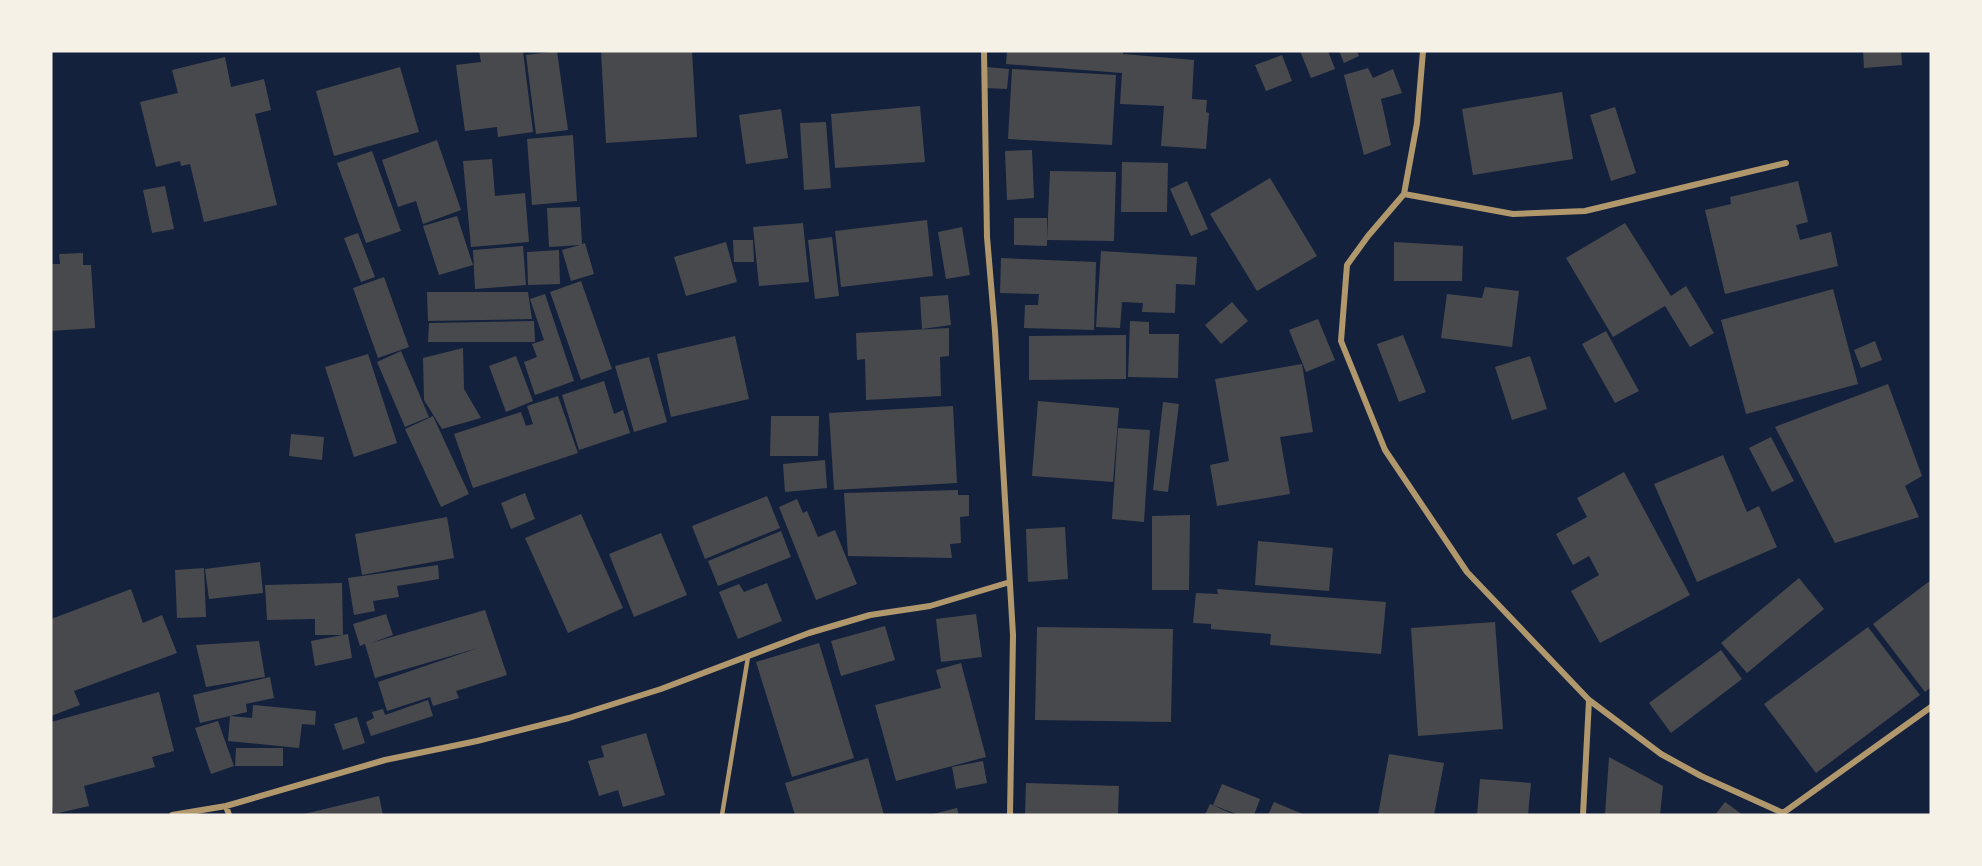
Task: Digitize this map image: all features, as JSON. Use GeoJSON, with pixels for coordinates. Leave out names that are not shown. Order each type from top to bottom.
{"type":"FeatureCollection","features":[{"type":"Feature","properties":{"kind":"street"},"geometry":{"type":"LineString","coordinates":[[984,51],[987,237],[995,331],[1013,635],[1010,815]]}},
{"type":"Feature","properties":{"kind":"street"},"geometry":{"type":"LineString","coordinates":[[1423,51],[1417,123],[1404,194],[1347,265],[1341,342],[1385,450],[1467,572],[1589,700],[1661,754],[1701,776],[1783,813],[1931,707]]}},
{"type":"Feature","properties":{"kind":"street"},"geometry":{"type":"LineString","coordinates":[[1404,194],[1513,214],[1585,211],[1786,163]]}},
{"type":"Feature","properties":{"kind":"street"},"geometry":{"type":"LineString","coordinates":[[172,815],[226,806],[385,760],[477,741],[569,718],[662,689],[809,633],[870,615],[930,606],[1010,582]]}},
{"type":"Feature","properties":{"kind":"street"},"geometry":{"type":"LineString","coordinates":[[1583,815],[1589,700]]}},
{"type":"Feature","properties":{"kind":"street"},"geometry":{"type":"LineString","coordinates":[[226,806],[229,815]]}},
{"type":"Feature","properties":{"kind":"lane"},"geometry":{"type":"LineString","coordinates":[[722,815],[748,657]]}},
{"type":"Feature","properties":{"kind":"building"},"geometry":{"type":"Polygon","coordinates":[[[479,51],[523,51],[533,132],[498,137],[497,127],[465,131],[456,65],[481,62],[479,51]]]}},
{"type":"Feature","properties":{"kind":"building"},"geometry":{"type":"Polygon","coordinates":[[[557,51],[568,130],[536,134],[526,55],[557,51]]]}},
{"type":"Feature","properties":{"kind":"building"},"geometry":{"type":"Polygon","coordinates":[[[601,51],[692,51],[697,137],[606,143],[601,51]]]}},
{"type":"Feature","properties":{"kind":"building"},"geometry":{"type":"Polygon","coordinates":[[[1007,51],[1123,51],[1123,54],[1194,60],[1192,99],[1207,100],[1206,112],[1209,113],[1206,149],[1161,146],[1164,106],[1120,104],[1122,73],[1006,64],[1007,51]]]}},
{"type":"Feature","properties":{"kind":"building"},"geometry":{"type":"Polygon","coordinates":[[[1300,51],[1328,51],[1335,69],[1311,78],[1300,51]]]}},
{"type":"Feature","properties":{"kind":"building"},"geometry":{"type":"Polygon","coordinates":[[[1339,51],[1357,51],[1359,56],[1344,63],[1339,51]]]}},
{"type":"Feature","properties":{"kind":"building"},"geometry":{"type":"Polygon","coordinates":[[[1863,51],[1901,51],[1902,65],[1864,68],[1863,51]]]}},
{"type":"Feature","properties":{"kind":"building"},"geometry":{"type":"Polygon","coordinates":[[[1282,55],[1292,81],[1266,91],[1255,65],[1282,55]]]}},
{"type":"Feature","properties":{"kind":"building"},"geometry":{"type":"Polygon","coordinates":[[[225,57],[231,87],[264,79],[271,110],[255,114],[277,205],[204,222],[190,164],[181,166],[180,161],[156,167],[140,102],[178,93],[172,70],[225,57]]]}},
{"type":"Feature","properties":{"kind":"building"},"geometry":{"type":"Polygon","coordinates":[[[400,67],[419,132],[334,156],[316,91],[400,67]]]}},
{"type":"Feature","properties":{"kind":"building"},"geometry":{"type":"Polygon","coordinates":[[[986,67],[1009,69],[1007,89],[985,88],[986,67]]]}},
{"type":"Feature","properties":{"kind":"building"},"geometry":{"type":"Polygon","coordinates":[[[1368,68],[1373,78],[1393,69],[1402,93],[1381,99],[1391,145],[1364,155],[1344,75],[1368,68]]]}},
{"type":"Feature","properties":{"kind":"building"},"geometry":{"type":"Polygon","coordinates":[[[1012,69],[1116,75],[1112,145],[1008,139],[1012,69]]]}},
{"type":"Feature","properties":{"kind":"building"},"geometry":{"type":"Polygon","coordinates":[[[1562,92],[1573,159],[1473,175],[1462,109],[1562,92]]]}},
{"type":"Feature","properties":{"kind":"building"},"geometry":{"type":"Polygon","coordinates":[[[920,106],[925,162],[835,168],[831,114],[920,106]]]}},
{"type":"Feature","properties":{"kind":"building"},"geometry":{"type":"Polygon","coordinates":[[[1615,107],[1636,173],[1611,181],[1590,115],[1615,107]]]}},
{"type":"Feature","properties":{"kind":"building"},"geometry":{"type":"Polygon","coordinates":[[[781,109],[788,158],[746,164],[739,115],[781,109]]]}},
{"type":"Feature","properties":{"kind":"building"},"geometry":{"type":"Polygon","coordinates":[[[826,122],[831,188],[804,190],[800,123],[826,122]]]}},
{"type":"Feature","properties":{"kind":"building"},"geometry":{"type":"Polygon","coordinates":[[[573,135],[577,201],[532,205],[527,139],[573,135]]]}},
{"type":"Feature","properties":{"kind":"building"},"geometry":{"type":"Polygon","coordinates":[[[437,140],[461,210],[423,224],[416,201],[398,207],[382,160],[437,140]]]}},
{"type":"Feature","properties":{"kind":"building"},"geometry":{"type":"Polygon","coordinates":[[[1032,150],[1034,198],[1007,200],[1005,151],[1032,150]]]}},
{"type":"Feature","properties":{"kind":"building"},"geometry":{"type":"Polygon","coordinates":[[[372,151],[401,231],[366,243],[337,163],[372,151]]]}},
{"type":"Feature","properties":{"kind":"building"},"geometry":{"type":"Polygon","coordinates":[[[492,159],[495,196],[525,193],[529,242],[471,247],[463,161],[492,159]]]}},
{"type":"Feature","properties":{"kind":"building"},"geometry":{"type":"Polygon","coordinates":[[[1122,162],[1168,163],[1167,212],[1121,212],[1122,162]]]}},
{"type":"Feature","properties":{"kind":"building"},"geometry":{"type":"Polygon","coordinates":[[[1050,171],[1116,172],[1114,241],[1047,240],[1050,171]]]}},
{"type":"Feature","properties":{"kind":"building"},"geometry":{"type":"Polygon","coordinates":[[[1270,178],[1317,256],[1257,291],[1210,214],[1270,178]]]}},
{"type":"Feature","properties":{"kind":"building"},"geometry":{"type":"Polygon","coordinates":[[[1187,181],[1208,229],[1191,236],[1170,189],[1187,181]]]}},
{"type":"Feature","properties":{"kind":"building"},"geometry":{"type":"Polygon","coordinates":[[[1798,181],[1808,222],[1796,225],[1800,240],[1831,232],[1838,266],[1725,294],[1705,210],[1731,204],[1730,197],[1798,181]]]}},
{"type":"Feature","properties":{"kind":"building"},"geometry":{"type":"Polygon","coordinates":[[[165,186],[174,229],[152,233],[143,190],[165,186]]]}},
{"type":"Feature","properties":{"kind":"building"},"geometry":{"type":"Polygon","coordinates":[[[580,207],[582,244],[585,243],[594,274],[571,281],[562,250],[580,245],[549,247],[547,208],[580,207]]]}},
{"type":"Feature","properties":{"kind":"building"},"geometry":{"type":"Polygon","coordinates":[[[457,216],[473,265],[439,275],[423,226],[457,216]]]}},
{"type":"Feature","properties":{"kind":"building"},"geometry":{"type":"Polygon","coordinates":[[[1014,218],[1047,218],[1047,246],[1014,245],[1014,218]]]}},
{"type":"Feature","properties":{"kind":"building"},"geometry":{"type":"Polygon","coordinates":[[[927,220],[933,276],[841,287],[835,231],[927,220]]]}},
{"type":"Feature","properties":{"kind":"building"},"geometry":{"type":"Polygon","coordinates":[[[803,223],[809,282],[759,286],[753,227],[803,223]]]}},
{"type":"Feature","properties":{"kind":"building"},"geometry":{"type":"Polygon","coordinates":[[[1625,223],[1671,296],[1686,286],[1714,333],[1690,347],[1665,306],[1613,337],[1566,258],[1625,223]]]}},
{"type":"Feature","properties":{"kind":"building"},"geometry":{"type":"Polygon","coordinates":[[[962,227],[970,275],[946,279],[938,232],[962,227]]]}},
{"type":"Feature","properties":{"kind":"building"},"geometry":{"type":"Polygon","coordinates":[[[358,233],[375,277],[361,282],[344,238],[358,233]]]}},
{"type":"Feature","properties":{"kind":"building"},"geometry":{"type":"Polygon","coordinates":[[[832,237],[839,296],[815,299],[808,240],[832,237]]]}},
{"type":"Feature","properties":{"kind":"building"},"geometry":{"type":"Polygon","coordinates":[[[733,240],[753,240],[754,262],[734,262],[733,240]]]}},
{"type":"Feature","properties":{"kind":"building"},"geometry":{"type":"Polygon","coordinates":[[[726,242],[737,282],[686,296],[674,257],[726,242]]]}},
{"type":"Feature","properties":{"kind":"building"},"geometry":{"type":"Polygon","coordinates":[[[1394,242],[1463,246],[1462,281],[1394,281],[1394,242]]]}},
{"type":"Feature","properties":{"kind":"building"},"geometry":{"type":"Polygon","coordinates":[[[523,246],[526,285],[475,289],[473,250],[523,246]]]}},
{"type":"Feature","properties":{"kind":"building"},"geometry":{"type":"Polygon","coordinates":[[[559,250],[560,284],[528,285],[527,252],[559,250]]]}},
{"type":"Feature","properties":{"kind":"building"},"geometry":{"type":"Polygon","coordinates":[[[1101,251],[1197,257],[1195,285],[1176,284],[1175,313],[1142,312],[1143,303],[1122,302],[1120,328],[1096,327],[1101,251]]]}},
{"type":"Feature","properties":{"kind":"building"},"geometry":{"type":"Polygon","coordinates":[[[83,253],[83,265],[91,265],[95,328],[51,331],[51,264],[60,264],[59,254],[83,253]]]}},
{"type":"Feature","properties":{"kind":"building"},"geometry":{"type":"Polygon","coordinates":[[[1001,258],[1096,262],[1094,330],[1024,328],[1025,305],[1038,305],[1039,294],[1000,293],[1001,258]]]}},
{"type":"Feature","properties":{"kind":"building"},"geometry":{"type":"Polygon","coordinates":[[[384,277],[409,347],[378,358],[353,288],[384,277]]]}},
{"type":"Feature","properties":{"kind":"building"},"geometry":{"type":"Polygon","coordinates":[[[581,281],[612,369],[581,380],[550,292],[581,281]]]}},
{"type":"Feature","properties":{"kind":"building"},"geometry":{"type":"Polygon","coordinates":[[[1485,287],[1519,291],[1512,347],[1441,338],[1447,294],[1482,298],[1485,287]]]}},
{"type":"Feature","properties":{"kind":"building"},"geometry":{"type":"Polygon","coordinates":[[[1833,289],[1858,384],[1746,414],[1721,320],[1833,289]]]}},
{"type":"Feature","properties":{"kind":"building"},"geometry":{"type":"Polygon","coordinates":[[[427,292],[528,292],[532,319],[428,321],[427,292]]]}},
{"type":"Feature","properties":{"kind":"building"},"geometry":{"type":"Polygon","coordinates":[[[545,294],[574,381],[535,395],[524,362],[537,357],[532,344],[544,340],[530,299],[545,294]]]}},
{"type":"Feature","properties":{"kind":"building"},"geometry":{"type":"Polygon","coordinates":[[[948,295],[951,325],[922,329],[920,297],[948,295]]]}},
{"type":"Feature","properties":{"kind":"building"},"geometry":{"type":"Polygon","coordinates":[[[1232,302],[1248,321],[1221,344],[1205,325],[1232,302]]]}},
{"type":"Feature","properties":{"kind":"building"},"geometry":{"type":"Polygon","coordinates":[[[1318,319],[1335,360],[1306,372],[1289,330],[1318,319]]]}},
{"type":"Feature","properties":{"kind":"building"},"geometry":{"type":"Polygon","coordinates":[[[534,321],[535,342],[428,342],[429,323],[534,321]]]}},
{"type":"Feature","properties":{"kind":"building"},"geometry":{"type":"Polygon","coordinates":[[[1130,321],[1149,322],[1149,334],[1179,334],[1178,378],[1128,377],[1130,321]]]}},
{"type":"Feature","properties":{"kind":"building"},"geometry":{"type":"Polygon","coordinates":[[[949,328],[949,356],[940,357],[941,396],[866,400],[865,359],[857,360],[856,333],[949,328]]]}},
{"type":"Feature","properties":{"kind":"building"},"geometry":{"type":"Polygon","coordinates":[[[1606,331],[1639,391],[1615,403],[1582,344],[1606,331]]]}},
{"type":"Feature","properties":{"kind":"building"},"geometry":{"type":"Polygon","coordinates":[[[1126,335],[1126,379],[1029,380],[1029,336],[1126,335]]]}},
{"type":"Feature","properties":{"kind":"building"},"geometry":{"type":"Polygon","coordinates":[[[1403,335],[1426,392],[1399,402],[1377,344],[1403,335]]]}},
{"type":"Feature","properties":{"kind":"building"},"geometry":{"type":"Polygon","coordinates":[[[735,336],[749,399],[671,417],[657,354],[735,336]]]}},
{"type":"Feature","properties":{"kind":"building"},"geometry":{"type":"Polygon","coordinates":[[[1875,341],[1882,360],[1861,368],[1854,350],[1875,341]]]}},
{"type":"Feature","properties":{"kind":"building"},"geometry":{"type":"Polygon","coordinates":[[[463,348],[464,389],[481,418],[442,429],[424,400],[423,358],[463,348]]]}},
{"type":"Feature","properties":{"kind":"building"},"geometry":{"type":"Polygon","coordinates":[[[401,351],[429,417],[405,427],[377,362],[401,351]]]}},
{"type":"Feature","properties":{"kind":"building"},"geometry":{"type":"Polygon","coordinates":[[[368,354],[397,443],[354,457],[325,367],[368,354]]]}},
{"type":"Feature","properties":{"kind":"building"},"geometry":{"type":"Polygon","coordinates":[[[516,356],[533,401],[506,412],[489,366],[516,356]]]}},
{"type":"Feature","properties":{"kind":"building"},"geometry":{"type":"Polygon","coordinates":[[[1530,356],[1547,409],[1512,420],[1495,367],[1530,356]]]}},
{"type":"Feature","properties":{"kind":"building"},"geometry":{"type":"Polygon","coordinates":[[[649,357],[667,422],[634,432],[615,366],[649,357]]]}},
{"type":"Feature","properties":{"kind":"building"},"geometry":{"type":"Polygon","coordinates":[[[1302,364],[1313,432],[1280,437],[1290,494],[1217,506],[1210,465],[1229,461],[1215,379],[1302,364]]]}},
{"type":"Feature","properties":{"kind":"building"},"geometry":{"type":"Polygon","coordinates":[[[604,381],[614,414],[623,410],[630,433],[579,450],[562,395],[604,381]]]}},
{"type":"Feature","properties":{"kind":"building"},"geometry":{"type":"Polygon","coordinates":[[[1888,384],[1922,476],[1905,486],[1919,517],[1835,543],[1775,427],[1888,384]]]}},
{"type":"Feature","properties":{"kind":"building"},"geometry":{"type":"Polygon","coordinates":[[[558,396],[578,453],[473,488],[454,434],[521,412],[526,426],[533,424],[527,406],[558,396]]]}},
{"type":"Feature","properties":{"kind":"building"},"geometry":{"type":"Polygon","coordinates":[[[1038,401],[1119,408],[1113,482],[1032,476],[1038,401]]]}},
{"type":"Feature","properties":{"kind":"building"},"geometry":{"type":"Polygon","coordinates":[[[1163,402],[1179,404],[1168,492],[1153,490],[1163,402]]]}},
{"type":"Feature","properties":{"kind":"building"},"geometry":{"type":"Polygon","coordinates":[[[953,406],[957,483],[834,490],[829,413],[953,406]]]}},
{"type":"Feature","properties":{"kind":"building"},"geometry":{"type":"Polygon","coordinates":[[[433,416],[469,494],[441,507],[405,429],[433,416]]]}},
{"type":"Feature","properties":{"kind":"building"},"geometry":{"type":"Polygon","coordinates":[[[771,416],[819,416],[818,456],[770,456],[771,416]]]}},
{"type":"Feature","properties":{"kind":"building"},"geometry":{"type":"Polygon","coordinates":[[[1118,428],[1150,430],[1144,522],[1112,519],[1118,428]]]}},
{"type":"Feature","properties":{"kind":"building"},"geometry":{"type":"Polygon","coordinates":[[[291,434],[324,437],[322,460],[289,456],[291,434]]]}},
{"type":"Feature","properties":{"kind":"building"},"geometry":{"type":"Polygon","coordinates":[[[1771,437],[1794,481],[1772,492],[1749,448],[1771,437]]]}},
{"type":"Feature","properties":{"kind":"building"},"geometry":{"type":"Polygon","coordinates":[[[1723,455],[1747,512],[1759,506],[1777,547],[1697,582],[1654,484],[1723,455]]]}},
{"type":"Feature","properties":{"kind":"building"},"geometry":{"type":"Polygon","coordinates":[[[825,460],[827,488],[785,492],[783,464],[825,460]]]}},
{"type":"Feature","properties":{"kind":"building"},"geometry":{"type":"Polygon","coordinates":[[[1624,472],[1690,595],[1600,643],[1571,591],[1599,575],[1589,556],[1573,565],[1556,534],[1587,517],[1577,498],[1624,472]]]}},
{"type":"Feature","properties":{"kind":"building"},"geometry":{"type":"Polygon","coordinates":[[[958,490],[958,495],[969,495],[969,516],[960,517],[961,543],[950,544],[952,558],[848,556],[844,493],[958,490]]]}},
{"type":"Feature","properties":{"kind":"building"},"geometry":{"type":"Polygon","coordinates":[[[525,493],[535,519],[511,529],[501,503],[525,493]]]}},
{"type":"Feature","properties":{"kind":"building"},"geometry":{"type":"Polygon","coordinates":[[[767,496],[780,528],[705,559],[692,526],[767,496]]]}},
{"type":"Feature","properties":{"kind":"building"},"geometry":{"type":"Polygon","coordinates":[[[797,499],[803,513],[807,511],[818,537],[835,530],[857,584],[816,600],[779,507],[797,499]]]}},
{"type":"Feature","properties":{"kind":"building"},"geometry":{"type":"Polygon","coordinates":[[[581,514],[623,608],[568,633],[525,538],[581,514]]]}},
{"type":"Feature","properties":{"kind":"building"},"geometry":{"type":"Polygon","coordinates":[[[1190,515],[1189,590],[1152,590],[1152,516],[1190,515]]]}},
{"type":"Feature","properties":{"kind":"building"},"geometry":{"type":"Polygon","coordinates":[[[447,517],[454,558],[362,575],[355,534],[447,517]]]}},
{"type":"Feature","properties":{"kind":"building"},"geometry":{"type":"Polygon","coordinates":[[[1065,527],[1068,579],[1028,582],[1026,529],[1065,527]]]}},
{"type":"Feature","properties":{"kind":"building"},"geometry":{"type":"Polygon","coordinates":[[[781,531],[791,557],[718,586],[708,561],[781,531]]]}},
{"type":"Feature","properties":{"kind":"building"},"geometry":{"type":"Polygon","coordinates":[[[661,533],[687,595],[634,617],[609,554],[661,533]]]}},
{"type":"Feature","properties":{"kind":"building"},"geometry":{"type":"Polygon","coordinates":[[[1258,541],[1333,548],[1329,591],[1255,585],[1258,541]]]}},
{"type":"Feature","properties":{"kind":"building"},"geometry":{"type":"Polygon","coordinates":[[[260,562],[263,593],[209,599],[205,569],[260,562]]]}},
{"type":"Feature","properties":{"kind":"building"},"geometry":{"type":"Polygon","coordinates":[[[438,565],[439,579],[397,586],[399,597],[373,601],[375,611],[354,615],[348,578],[438,565]]]}},
{"type":"Feature","properties":{"kind":"building"},"geometry":{"type":"Polygon","coordinates":[[[204,568],[206,617],[177,618],[175,570],[204,568]]]}},
{"type":"Feature","properties":{"kind":"building"},"geometry":{"type":"Polygon","coordinates":[[[1799,578],[1824,609],[1747,673],[1721,643],[1799,578]]]}},
{"type":"Feature","properties":{"kind":"building"},"geometry":{"type":"Polygon","coordinates":[[[1931,580],[1931,687],[1925,692],[1873,624],[1931,580]]]}},
{"type":"Feature","properties":{"kind":"building"},"geometry":{"type":"Polygon","coordinates":[[[342,583],[343,635],[315,635],[315,619],[267,620],[265,585],[342,583]]]}},
{"type":"Feature","properties":{"kind":"building"},"geometry":{"type":"Polygon","coordinates":[[[767,583],[782,621],[738,639],[719,592],[739,584],[744,592],[767,583]]]}},
{"type":"Feature","properties":{"kind":"building"},"geometry":{"type":"Polygon","coordinates":[[[131,589],[143,623],[162,615],[177,653],[74,691],[80,705],[51,716],[51,619],[131,589]]]}},
{"type":"Feature","properties":{"kind":"building"},"geometry":{"type":"Polygon","coordinates":[[[1217,589],[1386,602],[1381,654],[1270,645],[1271,634],[1211,629],[1211,624],[1193,623],[1196,593],[1218,594],[1217,589]]]}},
{"type":"Feature","properties":{"kind":"building"},"geometry":{"type":"Polygon","coordinates":[[[485,610],[507,675],[456,691],[459,698],[433,706],[430,697],[387,711],[378,682],[478,648],[375,678],[365,644],[360,646],[353,624],[386,614],[393,635],[371,643],[485,610]]]}},
{"type":"Feature","properties":{"kind":"building"},"geometry":{"type":"Polygon","coordinates":[[[976,614],[982,657],[941,662],[936,619],[976,614]]]}},
{"type":"Feature","properties":{"kind":"building"},"geometry":{"type":"Polygon","coordinates":[[[1495,622],[1503,729],[1418,736],[1411,628],[1495,622]]]}},
{"type":"Feature","properties":{"kind":"building"},"geometry":{"type":"Polygon","coordinates":[[[885,626],[895,660],[841,676],[831,641],[885,626]]]}},
{"type":"Feature","properties":{"kind":"building"},"geometry":{"type":"Polygon","coordinates":[[[1037,627],[1173,629],[1171,722],[1035,720],[1037,627]]]}},
{"type":"Feature","properties":{"kind":"building"},"geometry":{"type":"Polygon","coordinates":[[[1868,627],[1920,695],[1816,773],[1764,704],[1868,627]]]}},
{"type":"Feature","properties":{"kind":"building"},"geometry":{"type":"Polygon","coordinates":[[[348,634],[352,658],[315,666],[311,641],[348,634]]]}},
{"type":"Feature","properties":{"kind":"building"},"geometry":{"type":"Polygon","coordinates":[[[259,641],[265,677],[206,687],[196,645],[259,641]]]}},
{"type":"Feature","properties":{"kind":"building"},"geometry":{"type":"Polygon","coordinates":[[[819,643],[854,758],[792,777],[756,662],[819,643]]]}},
{"type":"Feature","properties":{"kind":"building"},"geometry":{"type":"Polygon","coordinates":[[[1721,650],[1742,679],[1671,733],[1649,703],[1721,650]]]}},
{"type":"Feature","properties":{"kind":"building"},"geometry":{"type":"Polygon","coordinates":[[[961,663],[986,757],[896,781],[875,705],[941,688],[936,670],[961,663]]]}},
{"type":"Feature","properties":{"kind":"building"},"geometry":{"type":"Polygon","coordinates":[[[270,677],[274,698],[246,704],[247,712],[200,723],[193,695],[270,677]]]}},
{"type":"Feature","properties":{"kind":"building"},"geometry":{"type":"Polygon","coordinates":[[[159,692],[174,751],[152,757],[155,767],[84,786],[89,806],[54,814],[51,802],[51,722],[159,692]]]}},
{"type":"Feature","properties":{"kind":"building"},"geometry":{"type":"Polygon","coordinates":[[[428,700],[433,716],[371,736],[366,722],[374,718],[372,712],[383,709],[385,715],[428,700]]]}},
{"type":"Feature","properties":{"kind":"building"},"geometry":{"type":"Polygon","coordinates":[[[253,705],[316,711],[315,725],[302,724],[299,748],[228,741],[230,716],[252,718],[253,705]]]}},
{"type":"Feature","properties":{"kind":"building"},"geometry":{"type":"Polygon","coordinates":[[[357,717],[365,743],[343,750],[334,724],[357,717]]]}},
{"type":"Feature","properties":{"kind":"building"},"geometry":{"type":"Polygon","coordinates":[[[218,721],[234,766],[211,774],[195,728],[218,721]]]}},
{"type":"Feature","properties":{"kind":"building"},"geometry":{"type":"Polygon","coordinates":[[[646,733],[665,795],[623,807],[618,790],[599,796],[588,761],[604,757],[601,746],[646,733]]]}},
{"type":"Feature","properties":{"kind":"building"},"geometry":{"type":"Polygon","coordinates":[[[236,748],[283,748],[283,766],[235,766],[236,748]]]}},
{"type":"Feature","properties":{"kind":"building"},"geometry":{"type":"Polygon","coordinates":[[[1389,754],[1444,763],[1434,815],[1378,815],[1389,754]]]}},
{"type":"Feature","properties":{"kind":"building"},"geometry":{"type":"Polygon","coordinates":[[[1609,757],[1663,786],[1660,815],[1605,815],[1609,757]]]}},
{"type":"Feature","properties":{"kind":"building"},"geometry":{"type":"Polygon","coordinates":[[[868,758],[884,815],[795,815],[785,783],[868,758]]]}},
{"type":"Feature","properties":{"kind":"building"},"geometry":{"type":"Polygon","coordinates":[[[983,761],[987,783],[956,789],[952,767],[983,761]]]}},
{"type":"Feature","properties":{"kind":"building"},"geometry":{"type":"Polygon","coordinates":[[[1480,779],[1531,783],[1528,815],[1477,815],[1480,779]]]}},
{"type":"Feature","properties":{"kind":"building"},"geometry":{"type":"Polygon","coordinates":[[[1026,783],[1119,786],[1118,815],[1025,815],[1026,783]]]}},
{"type":"Feature","properties":{"kind":"building"},"geometry":{"type":"Polygon","coordinates":[[[1222,784],[1260,799],[1254,815],[1239,815],[1213,805],[1222,784]]]}},
{"type":"Feature","properties":{"kind":"building"},"geometry":{"type":"Polygon","coordinates":[[[379,796],[383,815],[304,815],[304,814],[379,796]]]}},
{"type":"Feature","properties":{"kind":"building"},"geometry":{"type":"Polygon","coordinates":[[[1274,802],[1305,815],[1268,815],[1274,802]]]}},
{"type":"Feature","properties":{"kind":"building"},"geometry":{"type":"Polygon","coordinates":[[[1725,802],[1743,815],[1715,815],[1725,802]]]}},
{"type":"Feature","properties":{"kind":"building"},"geometry":{"type":"Polygon","coordinates":[[[1210,804],[1235,815],[1205,815],[1210,804]]]}},
{"type":"Feature","properties":{"kind":"building"},"geometry":{"type":"Polygon","coordinates":[[[957,808],[959,815],[933,815],[933,814],[957,808]]]}}]}
